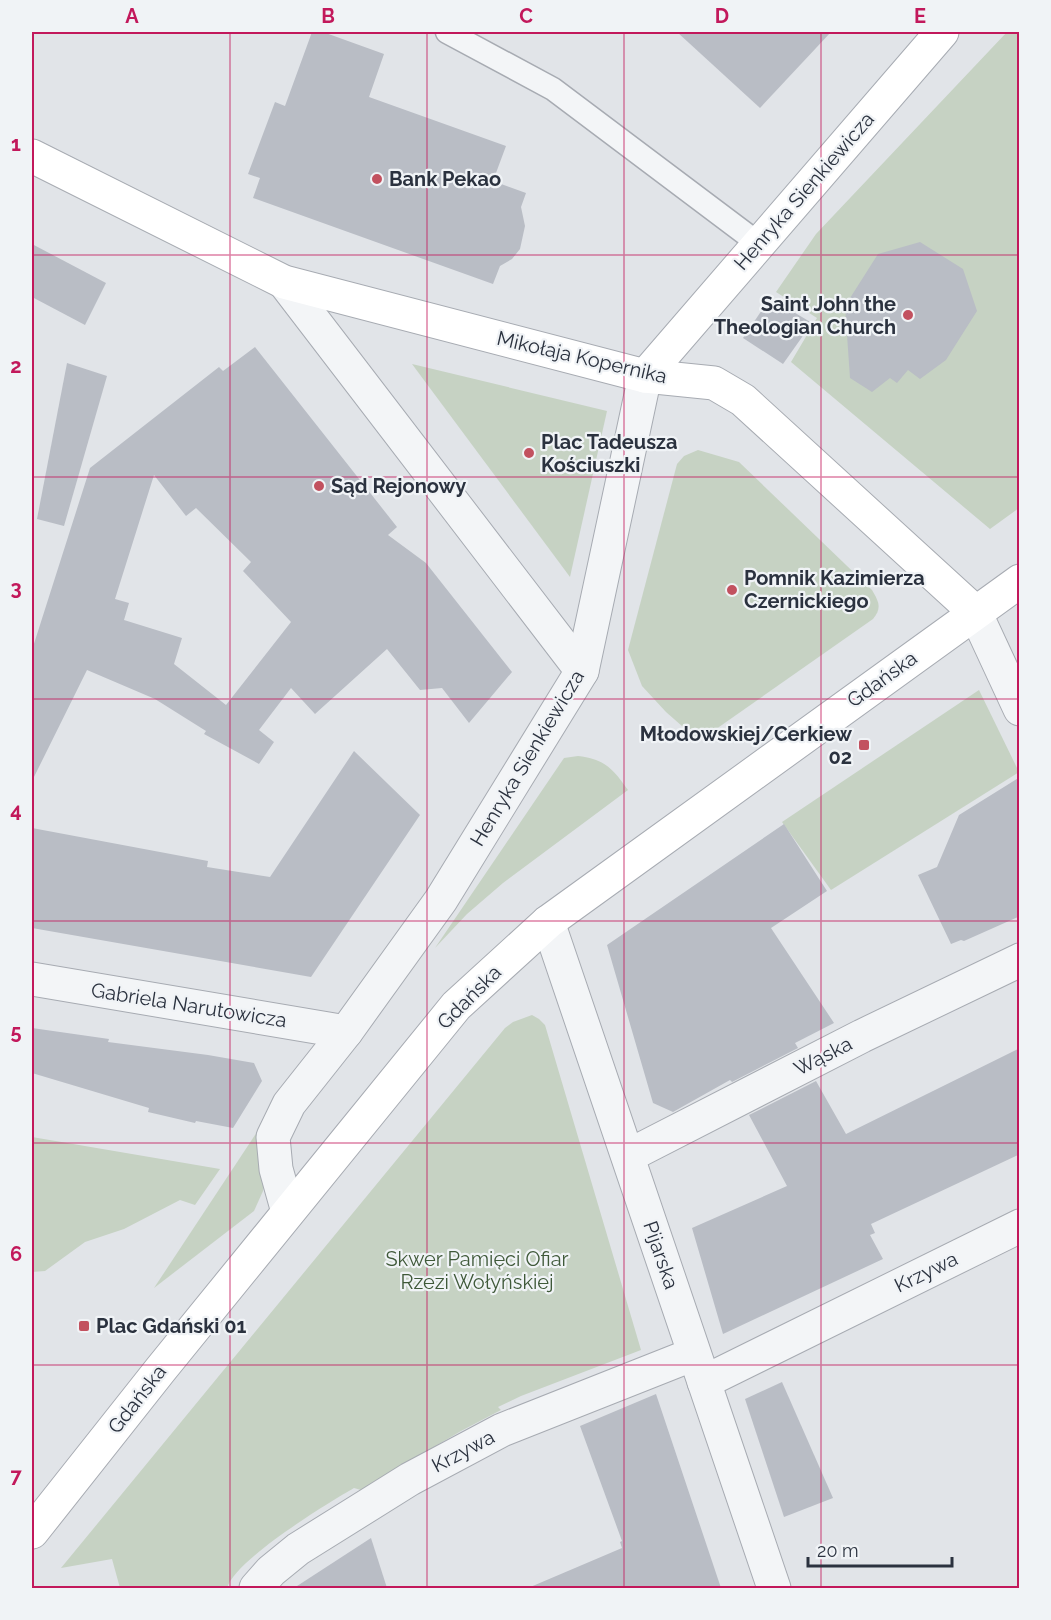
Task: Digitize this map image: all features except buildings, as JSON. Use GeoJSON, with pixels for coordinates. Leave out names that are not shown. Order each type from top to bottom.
{"type":"FeatureCollection","features":[{"type":"Feature","properties":{"kind":"street","name":"Henryka Sienkiewicza"},"geometry":{"type":"LineString","coordinates":[[288,1212],[276,1169],[273,1137],[289,1104],[346,1032],[441,900],[582,670],[645,375],[942,32]]}},
{"type":"Feature","properties":{"kind":"street","name":"Mikołaja Kopernika"},"geometry":{"type":"LineString","coordinates":[[32,156],[284,282],[645,375],[714,384],[743,400],[975,612],[1020,710]]}},
{"type":"Feature","properties":{"kind":"street"},"geometry":{"type":"LineString","coordinates":[[284,282],[582,670]]}},
{"type":"Feature","properties":{"kind":"street","name":"Gdańska"},"geometry":{"type":"LineString","coordinates":[[32,1532],[456,1006],[548,922],[1020,581]]}},
{"type":"Feature","properties":{"kind":"street","name":"Pijarska"},"geometry":{"type":"LineString","coordinates":[[548,922],[774,1588]]}},
{"type":"Feature","properties":{"kind":"street","name":"Wąska"},"geometry":{"type":"LineString","coordinates":[[628,1156],[852,1041],[1020,960]]}},
{"type":"Feature","properties":{"kind":"street","name":"Gabriela Narutowicza"},"geometry":{"type":"LineString","coordinates":[[32,979],[346,1032]]}},
{"type":"Feature","properties":{"kind":"street","name":"Krzywa"},"geometry":{"type":"LineString","coordinates":[[256,1588],[271,1571],[298,1549],[410,1479],[492,1435],[699,1368],[1020,1227]]}},
{"type":"Feature","properties":{"kind":"lane"},"geometry":{"type":"LineString","coordinates":[[447,32],[553,89],[759,244]]}},
{"type":"Feature","properties":{"kind":"green space"},"geometry":{"type":"Polygon","coordinates":[[[1007,32],[1019,32],[1019,508],[990,529],[791,362],[817,318],[776,292],[816,234],[1007,32]]]}},
{"type":"Feature","properties":{"kind":"green space"},"geometry":{"type":"Polygon","coordinates":[[[412,364],[607,411],[570,577],[412,364]]]}},
{"type":"Feature","properties":{"kind":"green space"},"geometry":{"type":"Polygon","coordinates":[[[698,450],[739,462],[872,590],[879,605],[878,612],[873,619],[699,741],[666,712],[642,686],[628,650],[677,464],[684,456],[698,450]]]}},
{"type":"Feature","properties":{"kind":"green space"},"geometry":{"type":"Polygon","coordinates":[[[979,690],[1019,772],[831,890],[782,822],[979,690]]]}},
{"type":"Feature","properties":{"kind":"green space"},"geometry":{"type":"Polygon","coordinates":[[[587,757],[607,766],[628,790],[503,883],[467,914],[435,948],[564,758],[587,757]]]}},
{"type":"Feature","properties":{"kind":"green space","name":"Skwer Pamięci Ofiar Rzezi Wołyńskiej"},"geometry":{"type":"Polygon","coordinates":[[[532,1015],[545,1025],[641,1350],[498,1407],[501,1410],[361,1490],[354,1488],[263,1548],[234,1576],[227,1588],[120,1588],[112,1559],[61,1568],[505,1028],[513,1022],[532,1015]]]}},
{"type":"Feature","properties":{"kind":"green space"},"geometry":{"type":"Polygon","coordinates":[[[265,1120],[266,1172],[263,1191],[254,1211],[154,1288],[265,1120]]]}},
{"type":"Feature","properties":{"kind":"green space"},"geometry":{"type":"Polygon","coordinates":[[[32,1137],[220,1169],[195,1205],[180,1200],[124,1229],[85,1242],[45,1271],[32,1272],[32,1137]]]}},
{"type":"Feature","properties":{"kind":"place","name":"Bank Pekao"},"geometry":{"type":"Point","coordinates":[377,179]}},
{"type":"Feature","properties":{"kind":"place","name":"Saint John the Theologian Church"},"geometry":{"type":"Point","coordinates":[908,315]}},
{"type":"Feature","properties":{"kind":"place","name":"Plac Tadeusza Kościuszki"},"geometry":{"type":"Point","coordinates":[529,453]}},
{"type":"Feature","properties":{"kind":"place","name":"Sąd Rejonowy"},"geometry":{"type":"Point","coordinates":[319,486]}},
{"type":"Feature","properties":{"kind":"place","name":"Pomnik Kazimierza Czernickiego"},"geometry":{"type":"Point","coordinates":[732,590]}},
{"type":"Feature","properties":{"kind":"place","name":"Młodowskiej/Cerkiew 02"},"geometry":{"type":"Point","coordinates":[864,745]}},
{"type":"Feature","properties":{"kind":"place","name":"Plac Gdański 01"},"geometry":{"type":"Point","coordinates":[84,1326]}}]}
